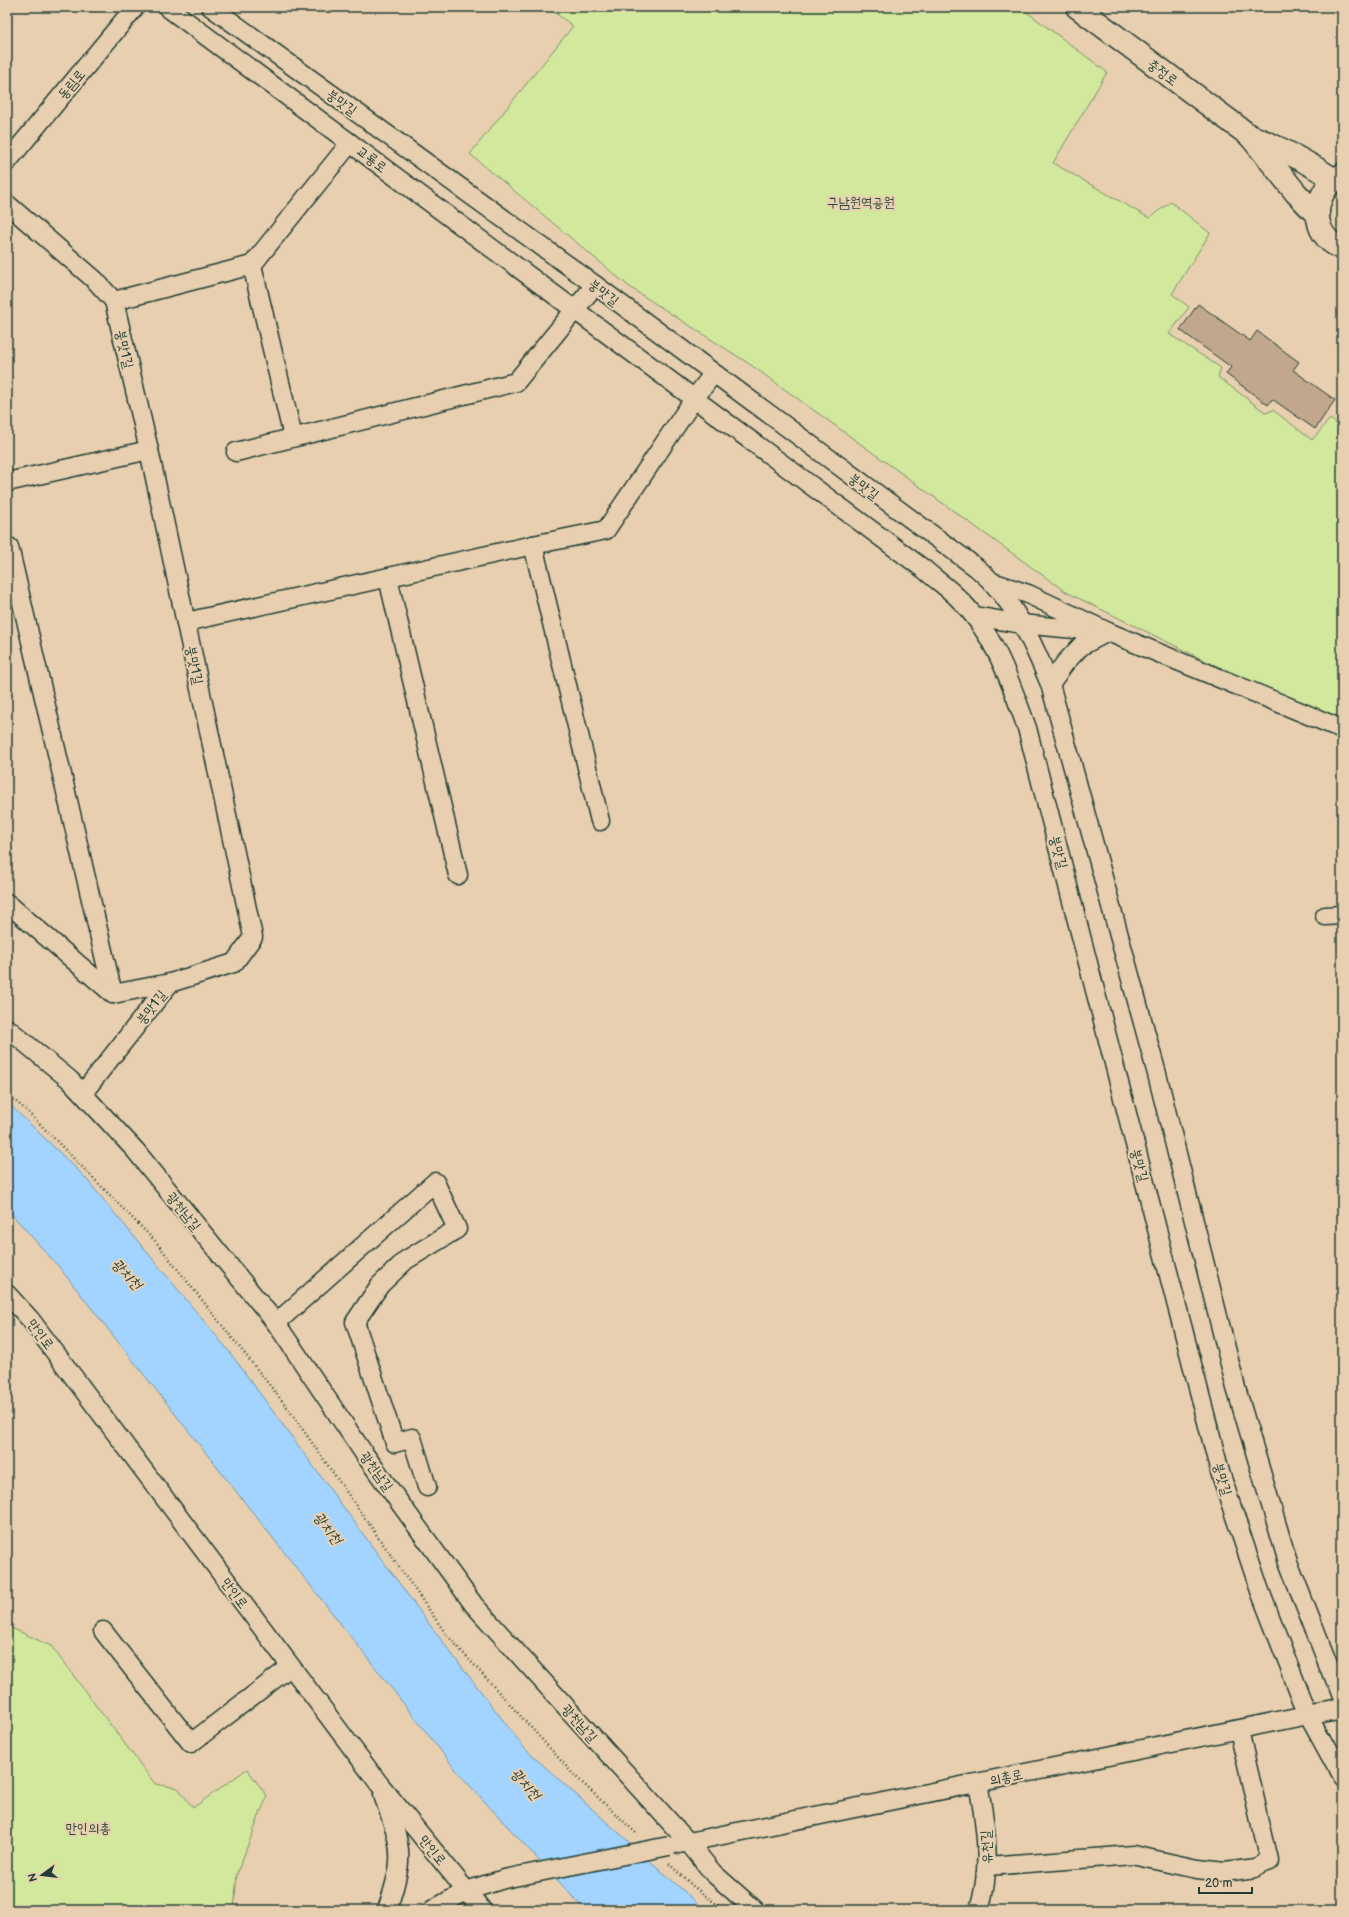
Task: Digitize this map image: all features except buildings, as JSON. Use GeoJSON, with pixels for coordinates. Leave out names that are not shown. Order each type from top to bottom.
{"type":"FeatureCollection","features":[{"type":"Feature","properties":{"kind":"main road","name":"충정로"},"geometry":{"type":"LineString","coordinates":[[1077,7],[1250,136],[1296,193],[1318,216]]}},
{"type":"Feature","properties":{"kind":"main road","name":"충정로"},"geometry":{"type":"LineString","coordinates":[[1250,136],[1278,146],[1338,177]]}},
{"type":"Feature","properties":{"kind":"main road"},"geometry":{"type":"LineString","coordinates":[[1338,177],[1324,190],[1319,202],[1318,216],[1322,229],[1329,240],[1342,248]]}},
{"type":"Feature","properties":{"kind":"street","name":"동림로"},"geometry":{"type":"LineString","coordinates":[[7,162],[135,7]]}},
{"type":"Feature","properties":{"kind":"street","name":"교룡로"},"geometry":{"type":"LineString","coordinates":[[167,7],[576,310]]}},
{"type":"Feature","properties":{"kind":"street","name":"붕맛길"},"geometry":{"type":"LineString","coordinates":[[211,7],[595,285],[994,582],[1008,600],[1034,646],[1050,684],[1157,1074],[1236,1388],[1287,1559],[1342,1700]]}},
{"type":"Feature","properties":{"kind":"street"},"geometry":{"type":"LineString","coordinates":[[235,7],[241,28]]}},
{"type":"Feature","properties":{"kind":"street"},"geometry":{"type":"LineString","coordinates":[[114,301],[252,265],[350,142]]}},
{"type":"Feature","properties":{"kind":"street","name":"붕맛1길"},"geometry":{"type":"LineString","coordinates":[[7,204],[95,280],[114,301],[149,450],[253,937],[234,963],[170,983],[83,1093]]}},
{"type":"Feature","properties":{"kind":"street"},"geometry":{"type":"LineString","coordinates":[[252,265],[293,437]]}},
{"type":"Feature","properties":{"kind":"street"},"geometry":{"type":"LineString","coordinates":[[236,452],[516,382],[595,285]]}},
{"type":"Feature","properties":{"kind":"street","name":"붕맛길"},"geometry":{"type":"LineString","coordinates":[[576,310],[958,597],[975,616],[988,636],[1006,670],[1027,728],[1220,1472],[1260,1591],[1308,1715]]}},
{"type":"Feature","properties":{"kind":"street"},"geometry":{"type":"LineString","coordinates":[[186,622],[606,530],[694,399],[713,374]]}},
{"type":"Feature","properties":{"kind":"street"},"geometry":{"type":"LineString","coordinates":[[7,482],[149,450]]}},
{"type":"Feature","properties":{"kind":"street"},"geometry":{"type":"LineString","coordinates":[[533,545],[600,821]]}},
{"type":"Feature","properties":{"kind":"street"},"geometry":{"type":"LineString","coordinates":[[10,547],[113,994]]}},
{"type":"Feature","properties":{"kind":"street"},"geometry":{"type":"LineString","coordinates":[[388,578],[458,875]]}},
{"type":"Feature","properties":{"kind":"street","name":"붕맛길"},"geometry":{"type":"LineString","coordinates":[[994,582],[1028,594],[1108,632],[1342,729]]}},
{"type":"Feature","properties":{"kind":"street","name":"붕맛길"},"geometry":{"type":"LineString","coordinates":[[975,616],[1022,624],[1108,632]]}},
{"type":"Feature","properties":{"kind":"street"},"geometry":{"type":"LineString","coordinates":[[1050,684],[1065,663],[1081,646],[1108,632]]}},
{"type":"Feature","properties":{"kind":"street"},"geometry":{"type":"LineString","coordinates":[[7,903],[113,994]]}},
{"type":"Feature","properties":{"kind":"street"},"geometry":{"type":"LineString","coordinates":[[113,994],[170,983]]}},
{"type":"Feature","properties":{"kind":"street","name":"광천남길"},"geometry":{"type":"LineString","coordinates":[[7,1028],[70,1080],[135,1150],[276,1323],[365,1455],[474,1605],[688,1842],[713,1873],[755,1910]]}},
{"type":"Feature","properties":{"kind":"street"},"geometry":{"type":"LineString","coordinates":[[276,1323],[435,1182],[457,1229],[406,1260],[380,1285],[355,1322],[395,1443],[412,1438],[427,1487]]}},
{"type":"Feature","properties":{"kind":"street","name":"만인로"},"geometry":{"type":"LineString","coordinates":[[7,1294],[30,1320],[380,1785],[482,1910]]}},
{"type":"Feature","properties":{"kind":"street"},"geometry":{"type":"LineString","coordinates":[[103,1631],[191,1743],[290,1667]]}},
{"type":"Feature","properties":{"kind":"street","name":"의총로"},"geometry":{"type":"LineString","coordinates":[[466,1891],[504,1879],[667,1853],[688,1842],[1342,1708]]}},
{"type":"Feature","properties":{"kind":"street"},"geometry":{"type":"LineString","coordinates":[[1308,1715],[1342,1777]]}},
{"type":"Feature","properties":{"kind":"street"},"geometry":{"type":"LineString","coordinates":[[988,1866],[1133,1855],[1197,1869],[1225,1872],[1254,1868],[1269,1861],[1239,1730]]}},
{"type":"Feature","properties":{"kind":"street","name":"유천길"},"geometry":{"type":"LineString","coordinates":[[978,1783],[988,1846],[988,1866],[979,1910]]}},
{"type":"Feature","properties":{"kind":"street"},"geometry":{"type":"LineString","coordinates":[[380,1785],[396,1832],[400,1861],[395,1886],[387,1910]]}},
{"type":"Feature","properties":{"kind":"street"},"geometry":{"type":"LineString","coordinates":[[432,1910],[466,1891]]}},
{"type":"Feature","properties":{"kind":"street"},"geometry":{"type":"LineString","coordinates":[[460,1910],[466,1891]]}},
{"type":"Feature","properties":{"kind":"path"},"geometry":{"type":"LineString","coordinates":[[7,1094],[26,1110],[156,1242],[287,1407],[446,1634],[574,1775],[643,1840]]}},
{"type":"Feature","properties":{"kind":"path"},"geometry":{"type":"LineString","coordinates":[[667,1853],[693,1886],[724,1910]]}},
{"type":"Feature","properties":{"kind":"green space","name":"구남원역공원"},"geometry":{"type":"Polygon","coordinates":[[[547,7],[1020,7],[1107,72],[1053,163],[1149,218],[1171,202],[1210,233],[1172,294],[1189,307],[1169,334],[1221,368],[1218,377],[1266,413],[1273,410],[1312,440],[1330,419],[1342,427],[1342,728],[1066,592],[751,365],[631,288],[470,154],[573,26],[547,7]]]}},
{"type":"Feature","properties":{"kind":"green space","name":"만인의총"},"geometry":{"type":"Polygon","coordinates":[[[7,1626],[51,1646],[155,1784],[178,1788],[193,1808],[247,1769],[267,1796],[237,1873],[234,1910],[7,1910],[7,1626]]]}},
{"type":"Feature","properties":{"kind":"water","name":"광치천"},"geometry":{"type":"Polygon","coordinates":[[[7,1102],[83,1175],[228,1350],[435,1632],[525,1749],[705,1910],[585,1910],[460,1775],[59,1267],[7,1209],[7,1102]]]}}]}
